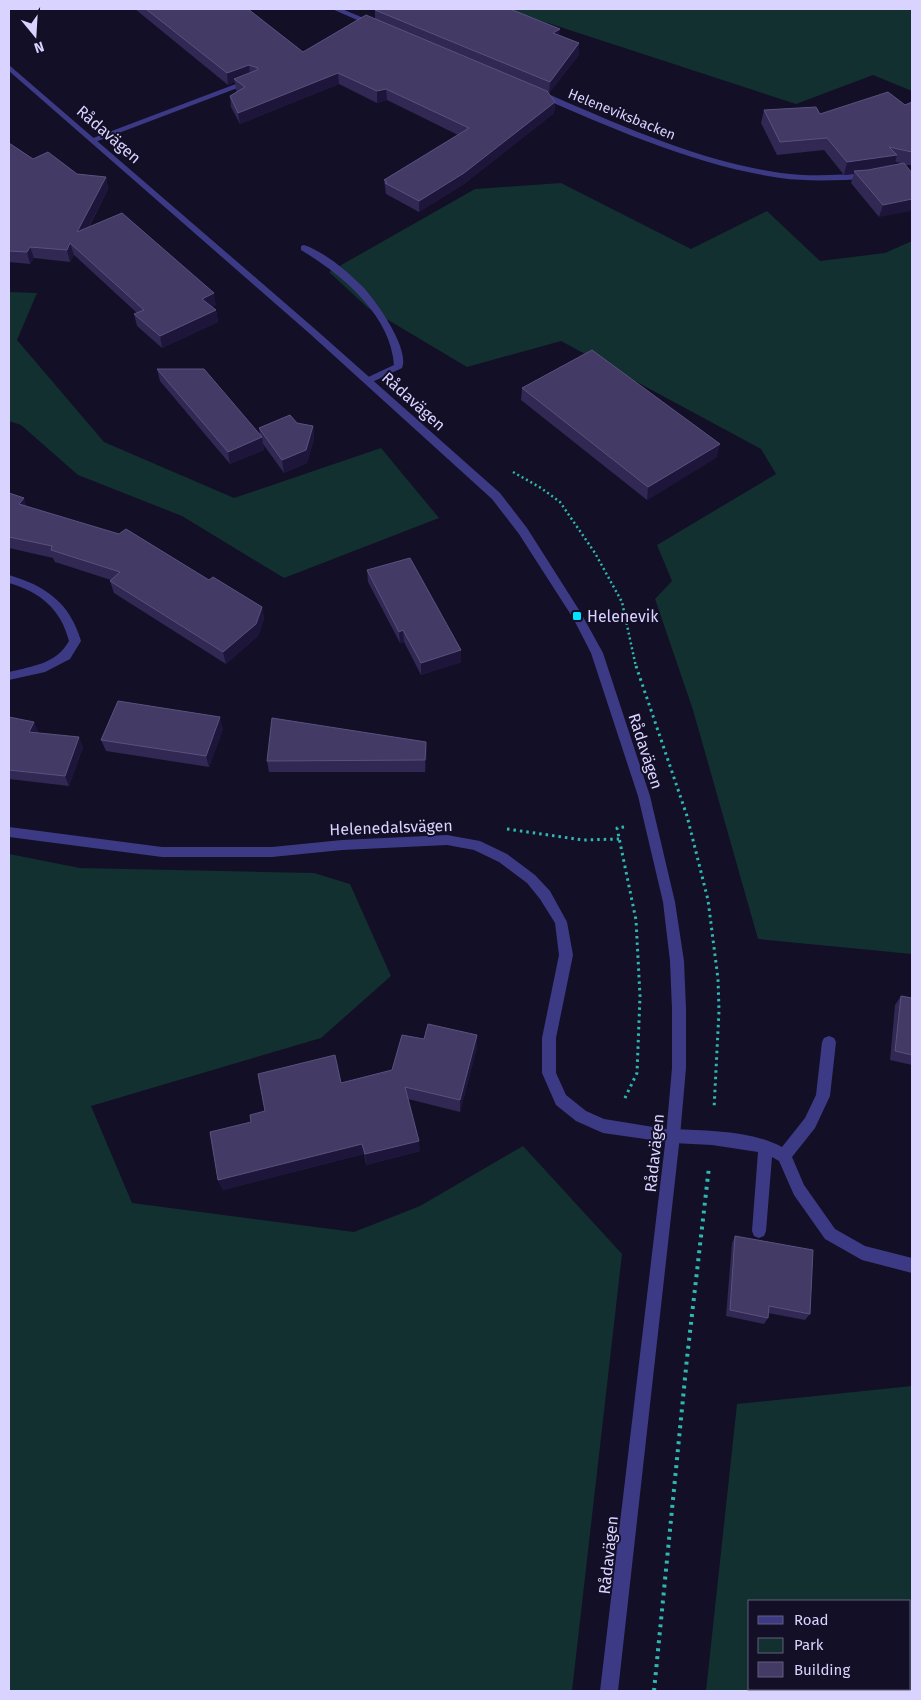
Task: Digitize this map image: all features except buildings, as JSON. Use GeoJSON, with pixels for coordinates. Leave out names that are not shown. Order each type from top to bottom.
{"type":"FeatureCollection","features":[{"type":"Feature","properties":{"kind":"street"},"geometry":{"type":"LineString","coordinates":[[336,9],[386,30]]}},
{"type":"Feature","properties":{"kind":"street","name":"Rådavägen"},"geometry":{"type":"LineString","coordinates":[[9,67],[496,496],[523,531],[578,616],[596,653],[652,822],[669,902],[677,961],[679,1068],[673,1136],[609,1691]]}},
{"type":"Feature","properties":{"kind":"street"},"geometry":{"type":"LineString","coordinates":[[92,140],[254,80]]}},
{"type":"Feature","properties":{"kind":"street","name":"Heleneviksbacken"},"geometry":{"type":"LineString","coordinates":[[527,89],[686,154],[743,170],[790,178],[842,179],[879,175]]}},
{"type":"Feature","properties":{"kind":"street"},"geometry":{"type":"LineString","coordinates":[[304,248],[331,264],[361,290],[384,323],[398,350],[399,366],[367,381]]}},
{"type":"Feature","properties":{"kind":"street"},"geometry":{"type":"LineString","coordinates":[[9,579],[58,602],[72,625],[75,641],[66,656],[41,668],[9,676]]}},
{"type":"Feature","properties":{"kind":"street","name":"Helenedalsvägen"},"geometry":{"type":"LineString","coordinates":[[9,832],[162,852],[272,852],[342,845],[447,840],[476,845],[503,858],[531,879],[545,895],[561,922],[566,955],[548,1038],[549,1073],[561,1100],[580,1116],[603,1126],[766,1146]]}},
{"type":"Feature","properties":{"kind":"street"},"geometry":{"type":"LineString","coordinates":[[784,1156],[810,1123],[823,1096],[829,1042]]}},
{"type":"Feature","properties":{"kind":"street"},"geometry":{"type":"LineString","coordinates":[[759,1231],[766,1146],[784,1156],[799,1190],[830,1234],[862,1254],[912,1265]]}},
{"type":"Feature","properties":{"kind":"path"},"geometry":{"type":"LineString","coordinates":[[603,1126],[628,1095],[637,1073],[640,996],[636,920],[617,828],[687,816]]}},
{"type":"Feature","properties":{"kind":"path"},"geometry":{"type":"LineString","coordinates":[[476,845],[490,835],[510,828],[584,840],[619,839]]}},
{"type":"Feature","properties":{"kind":"path"},"geometry":{"type":"LineString","coordinates":[[654,1691],[688,1349],[712,1138],[720,1011]]}},
{"type":"Feature","properties":{"kind":"green space"},"geometry":{"type":"Polygon","coordinates":[[[505,9],[912,9],[912,91],[873,75],[796,104],[505,9]]]}},
{"type":"Feature","properties":{"kind":"green space"},"geometry":{"type":"Polygon","coordinates":[[[561,183],[691,249],[767,211],[820,261],[885,253],[912,241],[912,954],[758,939],[693,710],[655,599],[672,581],[657,545],[776,474],[761,449],[561,341],[467,367],[368,308],[329,272],[475,189],[561,183]]]}},
{"type":"Feature","properties":{"kind":"green space"},"geometry":{"type":"Polygon","coordinates":[[[9,292],[37,293],[17,340],[104,442],[234,498],[381,448],[439,518],[284,578],[182,516],[78,475],[21,425],[9,421],[9,292]]]}},
{"type":"Feature","properties":{"kind":"green space"},"geometry":{"type":"Polygon","coordinates":[[[9,854],[80,868],[314,873],[350,884],[391,976],[321,1038],[91,1106],[132,1203],[354,1232],[420,1206],[523,1146],[622,1254],[572,1691],[9,1691],[9,854]]]}},
{"type":"Feature","properties":{"kind":"green space"},"geometry":{"type":"Polygon","coordinates":[[[912,1386],[912,1691],[706,1691],[737,1404],[912,1386]]]}},
{"type":"Feature","properties":{"kind":"place","name":"Helenevik"},"geometry":{"type":"Point","coordinates":[577,616]}}]}
